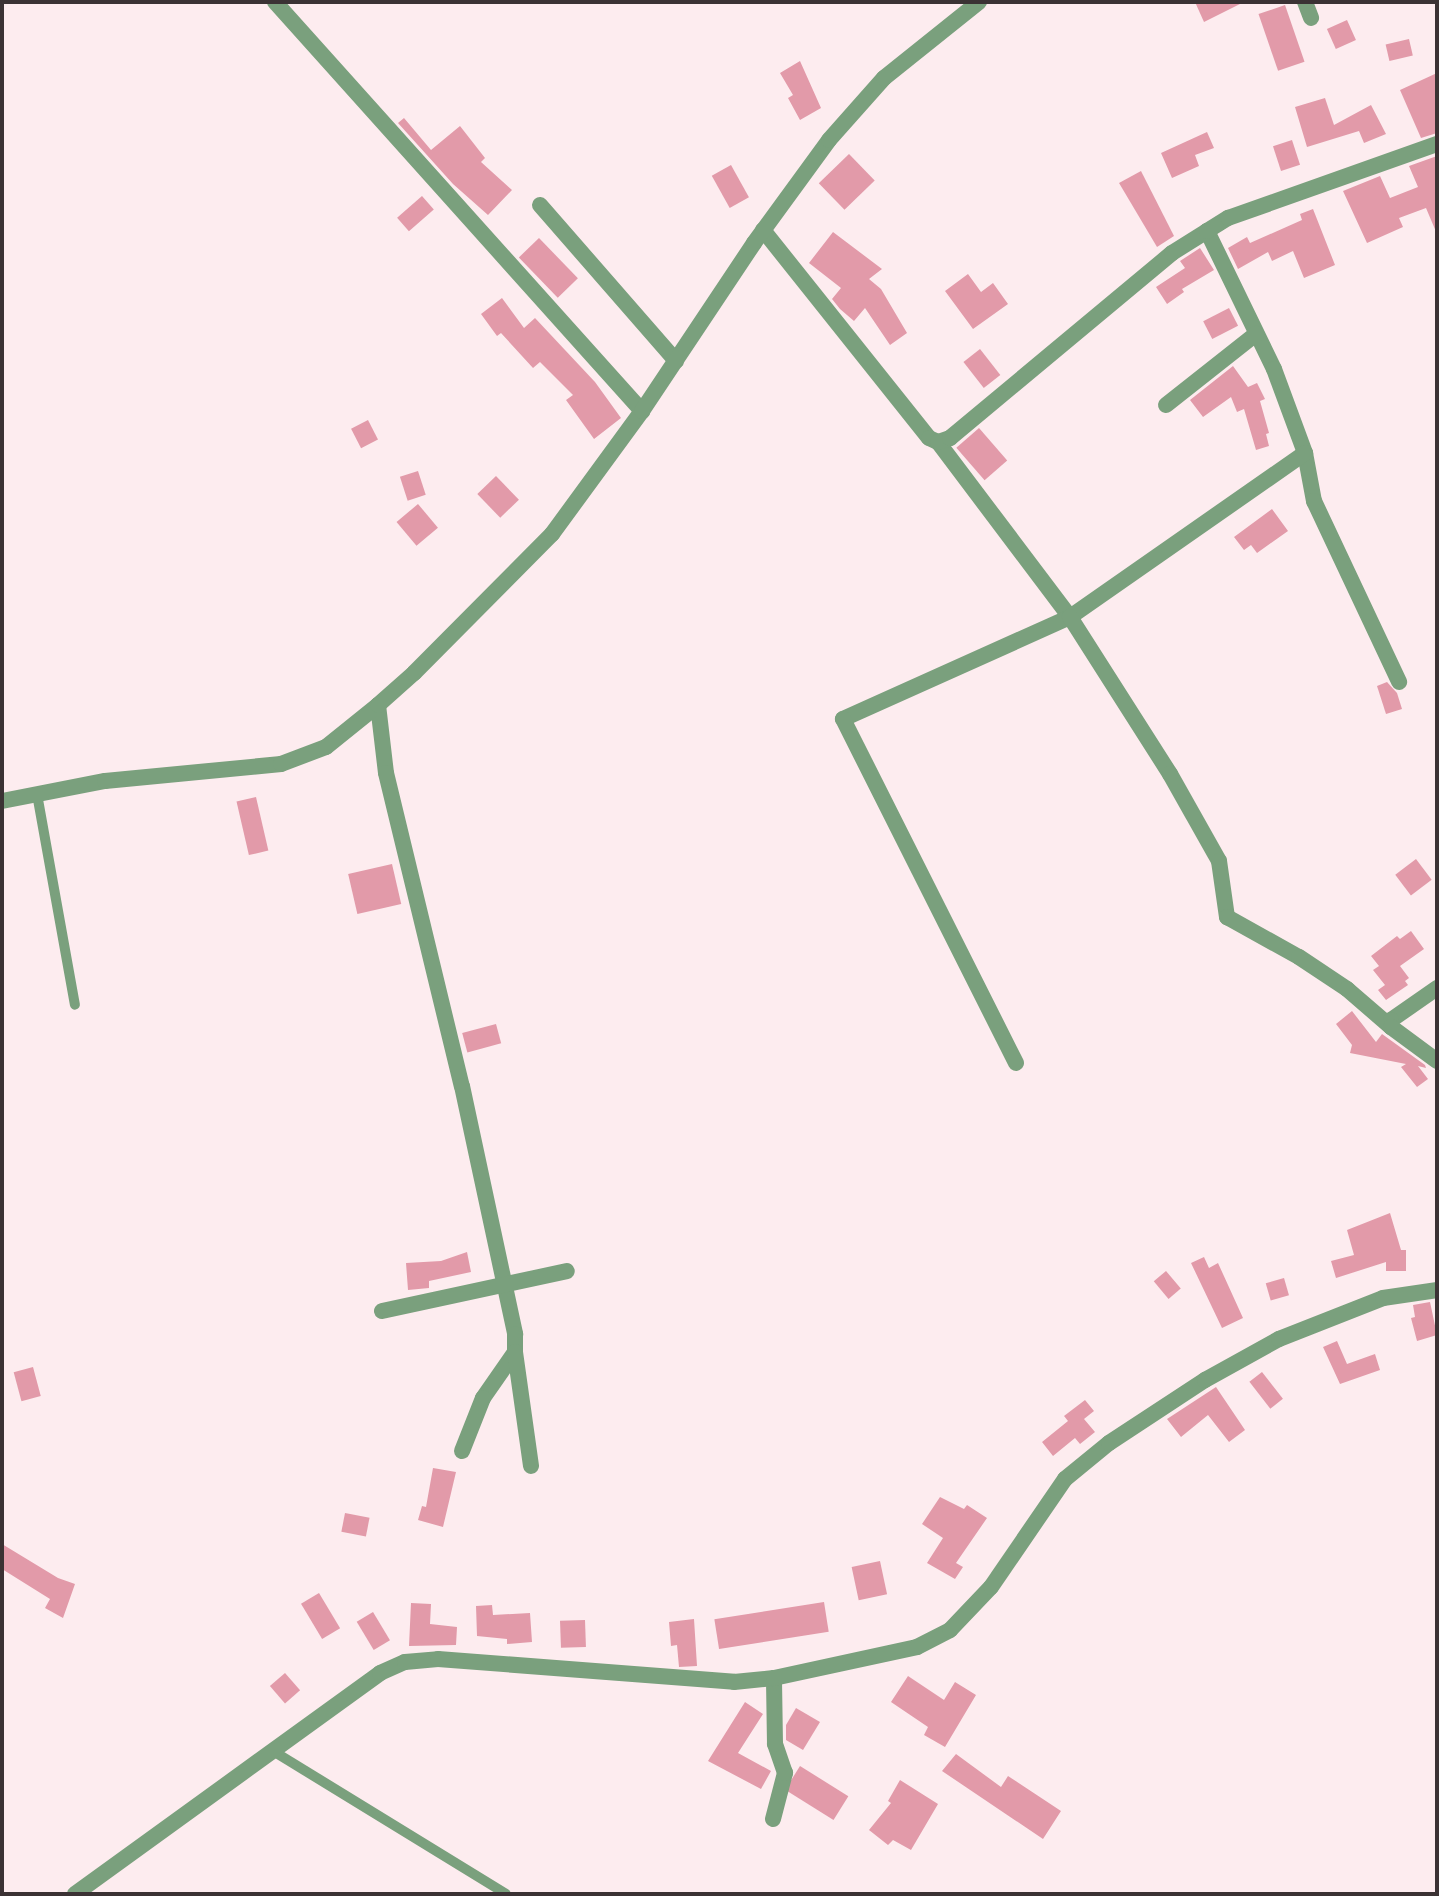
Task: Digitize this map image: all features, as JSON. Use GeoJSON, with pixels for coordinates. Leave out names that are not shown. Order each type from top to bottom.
{"type":"FeatureCollection","features":[{"type":"Feature","properties":{"kind":"street"},"geometry":{"type":"LineString","coordinates":[[275,2],[642,411]]}},
{"type":"Feature","properties":{"kind":"street"},"geometry":{"type":"LineString","coordinates":[[2,801],[105,781],[281,764],[326,747],[378,705],[423,665],[552,534],[642,411],[763,230],[829,140],[884,78],[979,2]]}},
{"type":"Feature","properties":{"kind":"street"},"geometry":{"type":"LineString","coordinates":[[938,442],[950,438],[1162,261],[1228,218],[1437,144]]}},
{"type":"Feature","properties":{"kind":"street"},"geometry":{"type":"LineString","coordinates":[[540,205],[676,361]]}},
{"type":"Feature","properties":{"kind":"street"},"geometry":{"type":"LineString","coordinates":[[763,230],[929,438],[938,442],[1070,617],[1170,774],[1219,861],[1227,917],[1299,957],[1347,989],[1437,1061]]}},
{"type":"Feature","properties":{"kind":"street"},"geometry":{"type":"LineString","coordinates":[[1207,231],[1274,369],[1305,453],[1314,501],[1399,682]]}},
{"type":"Feature","properties":{"kind":"street"},"geometry":{"type":"LineString","coordinates":[[1166,405],[1256,334]]}},
{"type":"Feature","properties":{"kind":"street"},"geometry":{"type":"LineString","coordinates":[[1016,1063],[843,719],[1070,617],[1305,453]]}},
{"type":"Feature","properties":{"kind":"street"},"geometry":{"type":"LineString","coordinates":[[378,705],[386,773],[462,1086],[504,1287],[531,1466]]}},
{"type":"Feature","properties":{"kind":"street"},"geometry":{"type":"LineString","coordinates":[[1391,1027],[1391,1020],[1397,1013],[1437,988]]}},
{"type":"Feature","properties":{"kind":"street"},"geometry":{"type":"LineString","coordinates":[[382,1311],[567,1271]]}},
{"type":"Feature","properties":{"kind":"street"},"geometry":{"type":"LineString","coordinates":[[75,1894],[380,1673],[405,1662],[438,1659],[539,1665],[692,1681],[774,1678],[917,1647],[950,1630],[991,1587],[1065,1479],[1109,1443],[1205,1380],[1279,1339],[1383,1298],[1437,1290]]}},
{"type":"Feature","properties":{"kind":"street"},"geometry":{"type":"LineString","coordinates":[[462,1451],[483,1398],[515,1352]]}},
{"type":"Feature","properties":{"kind":"street"},"geometry":{"type":"LineString","coordinates":[[773,1819],[785,1773],[775,1744],[774,1678]]}},
{"type":"Feature","properties":{"kind":"lane"},"geometry":{"type":"LineString","coordinates":[[37,794],[75,1005]]}},
{"type":"Feature","properties":{"kind":"lane"},"geometry":{"type":"LineString","coordinates":[[273,1751],[506,1894]]}},
{"type":"Feature","properties":{"kind":"building"},"geometry":{"type":"Polygon","coordinates":[[[1195,2],[1244,2],[1204,22],[1195,2]]]}},
{"type":"Feature","properties":{"kind":"building"},"geometry":{"type":"Polygon","coordinates":[[[1285,5],[1305,62],[1278,71],[1259,14],[1285,5]]]}},
{"type":"Feature","properties":{"kind":"building"},"geometry":{"type":"Polygon","coordinates":[[[1347,20],[1356,40],[1336,49],[1327,29],[1347,20]]]}},
{"type":"Feature","properties":{"kind":"building"},"geometry":{"type":"Polygon","coordinates":[[[1409,39],[1413,56],[1389,61],[1386,44],[1409,39]]]}},
{"type":"Feature","properties":{"kind":"building"},"geometry":{"type":"Polygon","coordinates":[[[800,61],[821,108],[800,120],[788,98],[793,95],[780,73],[800,61]]]}},
{"type":"Feature","properties":{"kind":"building"},"geometry":{"type":"Polygon","coordinates":[[[1437,73],[1437,133],[1421,138],[1400,90],[1437,73]]]}},
{"type":"Feature","properties":{"kind":"building"},"geometry":{"type":"Polygon","coordinates":[[[1325,98],[1334,125],[1371,105],[1386,134],[1364,143],[1359,131],[1307,147],[1295,107],[1325,98]]]}},
{"type":"Feature","properties":{"kind":"building"},"geometry":{"type":"Polygon","coordinates":[[[404,118],[431,150],[460,126],[485,158],[481,162],[512,190],[488,215],[453,184],[398,123],[404,118]]]}},
{"type":"Feature","properties":{"kind":"building"},"geometry":{"type":"Polygon","coordinates":[[[1207,132],[1214,148],[1195,155],[1199,166],[1172,178],[1161,153],[1207,132]]]}},
{"type":"Feature","properties":{"kind":"building"},"geometry":{"type":"Polygon","coordinates":[[[1292,140],[1300,165],[1281,171],[1273,146],[1292,140]]]}},
{"type":"Feature","properties":{"kind":"building"},"geometry":{"type":"Polygon","coordinates":[[[849,154],[875,181],[844,210],[819,183],[849,154]]]}},
{"type":"Feature","properties":{"kind":"building"},"geometry":{"type":"Polygon","coordinates":[[[1437,156],[1437,234],[1426,208],[1399,218],[1403,227],[1367,243],[1343,191],[1380,176],[1390,198],[1418,187],[1409,166],[1437,156]]]}},
{"type":"Feature","properties":{"kind":"building"},"geometry":{"type":"Polygon","coordinates":[[[731,165],[749,197],[730,208],[712,176],[731,165]]]}},
{"type":"Feature","properties":{"kind":"building"},"geometry":{"type":"Polygon","coordinates":[[[1141,171],[1174,236],[1157,247],[1119,183],[1141,171]]]}},
{"type":"Feature","properties":{"kind":"building"},"geometry":{"type":"Polygon","coordinates":[[[422,196],[434,210],[409,231],[397,218],[422,196]]]}},
{"type":"Feature","properties":{"kind":"building"},"geometry":{"type":"Polygon","coordinates":[[[1313,209],[1335,265],[1304,278],[1293,251],[1272,261],[1268,252],[1238,269],[1228,248],[1247,237],[1250,243],[1302,220],[1300,214],[1313,209]]]}},
{"type":"Feature","properties":{"kind":"building"},"geometry":{"type":"Polygon","coordinates":[[[833,232],[882,269],[869,279],[881,289],[907,333],[890,345],[865,308],[854,321],[840,309],[832,299],[841,288],[809,263],[833,232]]]}},
{"type":"Feature","properties":{"kind":"building"},"geometry":{"type":"Polygon","coordinates":[[[539,238],[578,278],[558,298],[519,257],[539,238]]]}},
{"type":"Feature","properties":{"kind":"building"},"geometry":{"type":"Polygon","coordinates":[[[1200,248],[1214,270],[1182,289],[1184,292],[1167,304],[1156,287],[1185,268],[1180,261],[1200,248]]]}},
{"type":"Feature","properties":{"kind":"building"},"geometry":{"type":"Polygon","coordinates":[[[968,274],[981,292],[993,283],[1008,304],[973,329],[945,291],[968,274]]]}},
{"type":"Feature","properties":{"kind":"building"},"geometry":{"type":"Polygon","coordinates":[[[502,298],[524,328],[535,318],[595,382],[621,418],[594,439],[566,400],[573,395],[540,362],[533,368],[501,333],[497,336],[481,314],[502,298]]]}},
{"type":"Feature","properties":{"kind":"building"},"geometry":{"type":"Polygon","coordinates":[[[1229,308],[1238,326],[1212,339],[1203,321],[1229,308]]]}},
{"type":"Feature","properties":{"kind":"building"},"geometry":{"type":"Polygon","coordinates":[[[980,349],[1000,375],[984,388],[963,362],[980,349]]]}},
{"type":"Feature","properties":{"kind":"building"},"geometry":{"type":"Polygon","coordinates":[[[1233,366],[1248,387],[1257,383],[1265,399],[1260,401],[1269,433],[1266,434],[1269,446],[1256,450],[1244,409],[1237,412],[1231,397],[1203,417],[1190,400],[1233,366]]]}},
{"type":"Feature","properties":{"kind":"building"},"geometry":{"type":"Polygon","coordinates":[[[368,420],[378,440],[361,448],[351,429],[368,420]]]}},
{"type":"Feature","properties":{"kind":"building"},"geometry":{"type":"Polygon","coordinates":[[[979,428],[1007,460],[985,480],[956,448],[979,428]]]}},
{"type":"Feature","properties":{"kind":"building"},"geometry":{"type":"Polygon","coordinates":[[[418,471],[426,495],[408,501],[400,477],[418,471]]]}},
{"type":"Feature","properties":{"kind":"building"},"geometry":{"type":"Polygon","coordinates":[[[496,476],[519,500],[500,518],[477,494],[496,476]]]}},
{"type":"Feature","properties":{"kind":"building"},"geometry":{"type":"Polygon","coordinates":[[[418,504],[438,528],[416,546],[397,522],[418,504]]]}},
{"type":"Feature","properties":{"kind":"building"},"geometry":{"type":"Polygon","coordinates":[[[1272,509],[1288,531],[1257,553],[1251,545],[1244,550],[1234,537],[1272,509]]]}},
{"type":"Feature","properties":{"kind":"building"},"geometry":{"type":"Polygon","coordinates":[[[1387,682],[1397,693],[1402,709],[1386,714],[1377,686],[1387,682]]]}},
{"type":"Feature","properties":{"kind":"building"},"geometry":{"type":"Polygon","coordinates":[[[256,797],[268,851],[249,855],[237,801],[256,797]]]}},
{"type":"Feature","properties":{"kind":"building"},"geometry":{"type":"Polygon","coordinates":[[[1416,859],[1432,880],[1411,895],[1395,875],[1416,859]]]}},
{"type":"Feature","properties":{"kind":"building"},"geometry":{"type":"Polygon","coordinates":[[[392,864],[401,904],[357,914],[348,874],[392,864]]]}},
{"type":"Feature","properties":{"kind":"building"},"geometry":{"type":"Polygon","coordinates":[[[1411,931],[1424,949],[1400,966],[1409,978],[1405,981],[1408,985],[1386,1000],[1378,990],[1385,985],[1373,970],[1379,966],[1371,956],[1397,936],[1400,939],[1411,931]]]}},
{"type":"Feature","properties":{"kind":"building"},"geometry":{"type":"Polygon","coordinates":[[[1352,1011],[1376,1042],[1382,1034],[1425,1065],[1426,1068],[1418,1066],[1428,1079],[1417,1087],[1401,1067],[1406,1064],[1350,1053],[1352,1045],[1336,1024],[1352,1011]]]}},
{"type":"Feature","properties":{"kind":"building"},"geometry":{"type":"Polygon","coordinates":[[[496,1024],[501,1043],[467,1052],[462,1033],[496,1024]]]}},
{"type":"Feature","properties":{"kind":"building"},"geometry":{"type":"Polygon","coordinates":[[[1390,1213],[1401,1250],[1406,1250],[1406,1271],[1386,1271],[1386,1262],[1336,1278],[1331,1261],[1354,1255],[1347,1230],[1390,1213]]]}},
{"type":"Feature","properties":{"kind":"building"},"geometry":{"type":"Polygon","coordinates":[[[467,1252],[471,1272],[429,1281],[429,1288],[408,1290],[406,1263],[441,1261],[467,1252]]]}},
{"type":"Feature","properties":{"kind":"building"},"geometry":{"type":"Polygon","coordinates":[[[1204,1257],[1209,1268],[1218,1263],[1243,1318],[1222,1328],[1191,1263],[1204,1257]]]}},
{"type":"Feature","properties":{"kind":"building"},"geometry":{"type":"Polygon","coordinates":[[[1166,1271],[1181,1289],[1169,1299],[1154,1281],[1166,1271]]]}},
{"type":"Feature","properties":{"kind":"building"},"geometry":{"type":"Polygon","coordinates":[[[1284,1278],[1289,1295],[1271,1301],[1266,1283],[1284,1278]]]}},
{"type":"Feature","properties":{"kind":"building"},"geometry":{"type":"Polygon","coordinates":[[[1430,1302],[1437,1335],[1417,1341],[1411,1318],[1415,1317],[1413,1305],[1430,1302]]]}},
{"type":"Feature","properties":{"kind":"building"},"geometry":{"type":"Polygon","coordinates":[[[1337,1341],[1347,1364],[1375,1354],[1380,1370],[1340,1384],[1323,1347],[1337,1341]]]}},
{"type":"Feature","properties":{"kind":"building"},"geometry":{"type":"Polygon","coordinates":[[[33,1367],[41,1396],[21,1401],[14,1372],[33,1367]]]}},
{"type":"Feature","properties":{"kind":"building"},"geometry":{"type":"Polygon","coordinates":[[[1262,1372],[1283,1399],[1270,1409],[1249,1382],[1262,1372]]]}},
{"type":"Feature","properties":{"kind":"building"},"geometry":{"type":"Polygon","coordinates":[[[1216,1387],[1245,1430],[1229,1442],[1208,1415],[1181,1437],[1167,1419],[1216,1387]]]}},
{"type":"Feature","properties":{"kind":"building"},"geometry":{"type":"Polygon","coordinates":[[[1085,1400],[1094,1411],[1084,1419],[1095,1432],[1080,1444],[1075,1438],[1053,1456],[1042,1442],[1068,1421],[1064,1416],[1085,1400]]]}},
{"type":"Feature","properties":{"kind":"building"},"geometry":{"type":"Polygon","coordinates":[[[433,1468],[456,1472],[443,1527],[418,1520],[422,1506],[426,1507],[433,1468]]]}},
{"type":"Feature","properties":{"kind":"building"},"geometry":{"type":"Polygon","coordinates":[[[940,1497],[964,1509],[967,1505],[987,1518],[956,1563],[963,1567],[955,1579],[927,1563],[943,1538],[922,1524],[940,1497]]]}},
{"type":"Feature","properties":{"kind":"building"},"geometry":{"type":"Polygon","coordinates":[[[345,1513],[370,1518],[366,1536],[341,1532],[345,1513]]]}},
{"type":"Feature","properties":{"kind":"building"},"geometry":{"type":"Polygon","coordinates":[[[2,1544],[58,1578],[75,1584],[63,1618],[45,1608],[50,1599],[2,1569],[2,1544]]]}},
{"type":"Feature","properties":{"kind":"building"},"geometry":{"type":"Polygon","coordinates":[[[880,1561],[887,1594],[859,1600],[852,1567],[880,1561]]]}},
{"type":"Feature","properties":{"kind":"building"},"geometry":{"type":"Polygon","coordinates":[[[319,1593],[340,1628],[322,1639],[301,1604],[319,1593]]]}},
{"type":"Feature","properties":{"kind":"building"},"geometry":{"type":"Polygon","coordinates":[[[824,1602],[829,1632],[719,1649],[714,1619],[824,1602]]]}},
{"type":"Feature","properties":{"kind":"building"},"geometry":{"type":"Polygon","coordinates":[[[411,1603],[431,1604],[430,1624],[457,1627],[456,1645],[409,1646],[411,1603]]]}},
{"type":"Feature","properties":{"kind":"building"},"geometry":{"type":"Polygon","coordinates":[[[492,1605],[493,1615],[530,1613],[532,1642],[507,1644],[507,1639],[477,1636],[476,1606],[492,1605]]]}},
{"type":"Feature","properties":{"kind":"building"},"geometry":{"type":"Polygon","coordinates":[[[373,1612],[390,1640],[374,1650],[357,1622],[373,1612]]]}},
{"type":"Feature","properties":{"kind":"building"},"geometry":{"type":"Polygon","coordinates":[[[694,1619],[697,1666],[679,1667],[677,1645],[671,1646],[669,1622],[694,1619]]]}},
{"type":"Feature","properties":{"kind":"building"},"geometry":{"type":"Polygon","coordinates":[[[585,1620],[586,1647],[561,1648],[560,1621],[585,1620]]]}},
{"type":"Feature","properties":{"kind":"building"},"geometry":{"type":"Polygon","coordinates":[[[285,1673],[300,1690],[285,1703],[270,1686],[285,1673]]]}},
{"type":"Feature","properties":{"kind":"building"},"geometry":{"type":"Polygon","coordinates":[[[908,1676],[944,1700],[955,1682],[976,1695],[945,1747],[924,1735],[928,1727],[891,1702],[908,1676]]]}},
{"type":"Feature","properties":{"kind":"building"},"geometry":{"type":"Polygon","coordinates":[[[745,1702],[763,1714],[738,1753],[771,1771],[761,1789],[708,1761],[745,1702]]]}},
{"type":"Feature","properties":{"kind":"building"},"geometry":{"type":"Polygon","coordinates":[[[796,1708],[820,1722],[803,1750],[786,1740],[786,1725],[796,1708]]]}},
{"type":"Feature","properties":{"kind":"building"},"geometry":{"type":"Polygon","coordinates":[[[956,1754],[1001,1787],[1008,1776],[1061,1811],[1043,1839],[942,1771],[956,1754]]]}},
{"type":"Feature","properties":{"kind":"building"},"geometry":{"type":"Polygon","coordinates":[[[800,1766],[848,1796],[834,1820],[785,1790],[800,1766]]]}},
{"type":"Feature","properties":{"kind":"building"},"geometry":{"type":"Polygon","coordinates":[[[900,1780],[938,1804],[911,1850],[893,1840],[888,1845],[869,1830],[891,1803],[888,1801],[900,1780]]]}}]}
